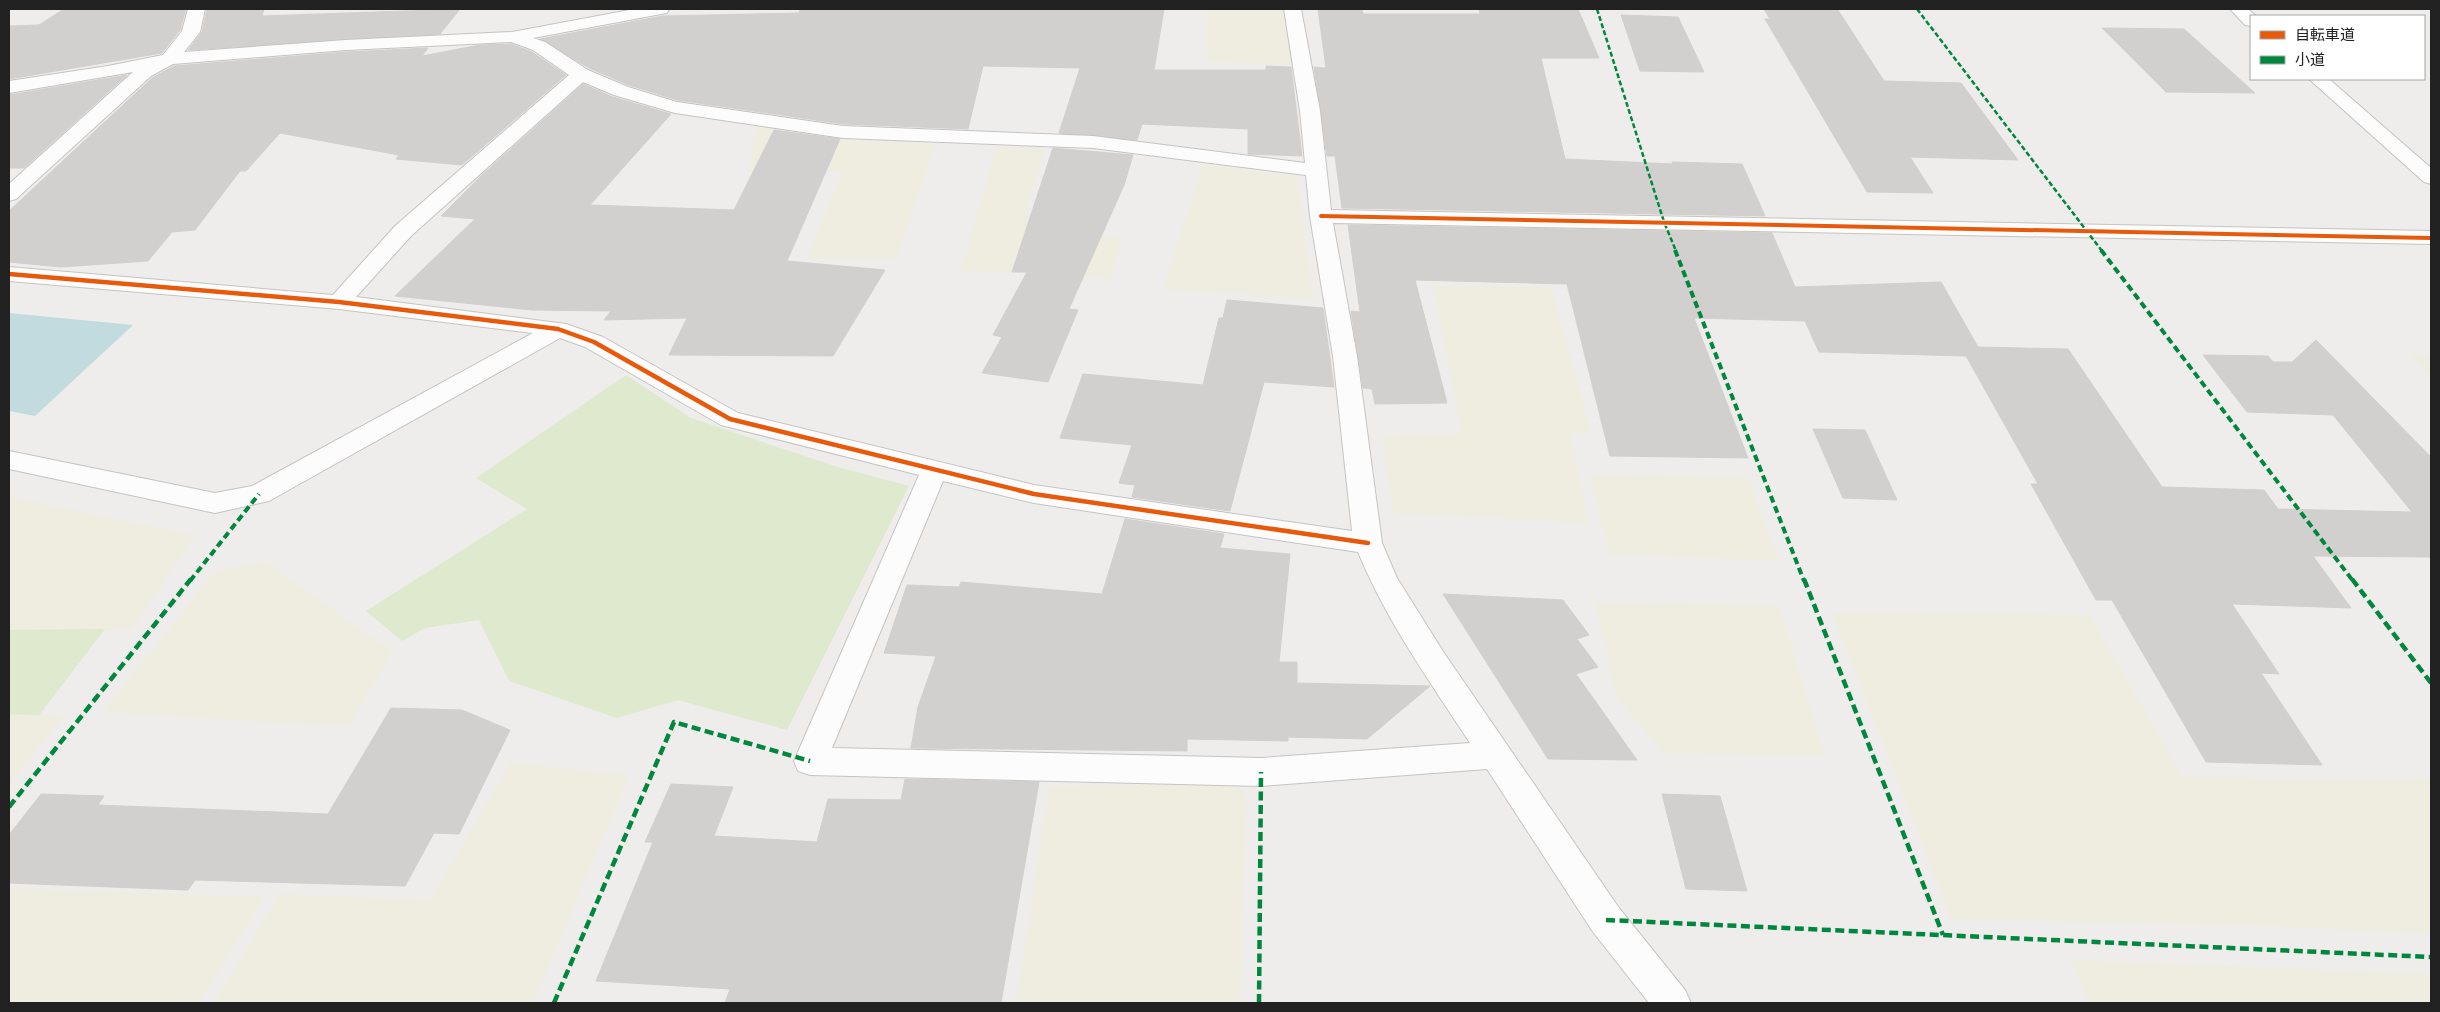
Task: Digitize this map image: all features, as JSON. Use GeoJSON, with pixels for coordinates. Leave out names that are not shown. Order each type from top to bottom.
{"type":"FeatureCollection","features":[{"type":"Feature","properties":{"kind":"street"},"geometry":{"type":"LineString","coordinates":[[9,195],[144,72],[169,59],[191,32],[196,9]]}},
{"type":"Feature","properties":{"kind":"street"},"geometry":{"type":"LineString","coordinates":[[9,87],[108,72],[169,59],[346,45],[512,37],[661,9]]}},
{"type":"Feature","properties":{"kind":"street"},"geometry":{"type":"LineString","coordinates":[[1293,9],[1310,111],[1321,216],[1345,356],[1368,543],[1384,580],[1423,645],[1495,755],[1606,920],[1672,1003]]}},
{"type":"Feature","properties":{"kind":"street"},"geometry":{"type":"LineString","coordinates":[[2238,9],[2250,20]]}},
{"type":"Feature","properties":{"kind":"street"},"geometry":{"type":"LineString","coordinates":[[512,37],[539,46],[581,74],[621,91],[675,107],[833,131],[1093,142],[1315,170]]}},
{"type":"Feature","properties":{"kind":"street"},"geometry":{"type":"LineString","coordinates":[[339,302],[403,231],[581,74]]}},
{"type":"Feature","properties":{"kind":"street"},"geometry":{"type":"LineString","coordinates":[[2319,80],[2431,178]]}},
{"type":"Feature","properties":{"kind":"street"},"geometry":{"type":"LineString","coordinates":[[1321,216],[2431,238]]}},
{"type":"Feature","properties":{"kind":"street"},"geometry":{"type":"LineString","coordinates":[[9,274],[339,302],[558,329],[594,342],[730,419],[1034,494],[1207,522],[1368,543]]}},
{"type":"Feature","properties":{"kind":"street"},"geometry":{"type":"LineString","coordinates":[[9,460],[215,503],[259,494],[558,329]]}},
{"type":"Feature","properties":{"kind":"street"},"geometry":{"type":"LineString","coordinates":[[935,469],[810,761],[1261,772],[1495,755]]}},
{"type":"Feature","properties":{"kind":"shaded area"},"geometry":{"type":"Polygon","coordinates":[[[1206,9],[1276,9],[1287,15],[1294,64],[1207,62],[1206,9]]]}},
{"type":"Feature","properties":{"kind":"shaded area"},"geometry":{"type":"Polygon","coordinates":[[[757,126],[856,141],[936,144],[896,260],[806,259],[843,172],[749,169],[757,126]]]}},
{"type":"Feature","properties":{"kind":"shaded area"},"geometry":{"type":"Polygon","coordinates":[[[997,147],[1046,147],[1025,213],[1070,216],[1065,236],[1122,237],[1111,279],[1007,271],[960,271],[997,147]]]}},
{"type":"Feature","properties":{"kind":"shaded area"},"geometry":{"type":"Polygon","coordinates":[[[1203,164],[1297,177],[1313,299],[1163,289],[1203,164]]]}},
{"type":"Feature","properties":{"kind":"shaded area"},"geometry":{"type":"Polygon","coordinates":[[[1433,286],[1551,287],[1591,433],[1570,434],[1588,523],[1393,513],[1381,436],[1462,434],[1433,286]]]}},
{"type":"Feature","properties":{"kind":"shaded area"},"geometry":{"type":"Polygon","coordinates":[[[2409,354],[2431,356],[2431,377],[2409,354]]]}},
{"type":"Feature","properties":{"kind":"shaded area"},"geometry":{"type":"Polygon","coordinates":[[[1590,474],[1747,477],[1779,561],[1609,554],[1590,474]]]}},
{"type":"Feature","properties":{"kind":"shaded area"},"geometry":{"type":"Polygon","coordinates":[[[9,497],[196,535],[131,630],[9,630],[9,497]]]}},
{"type":"Feature","properties":{"kind":"shaded area"},"geometry":{"type":"Polygon","coordinates":[[[266,562],[392,652],[348,727],[103,712],[214,572],[266,562]]]}},
{"type":"Feature","properties":{"kind":"shaded area"},"geometry":{"type":"Polygon","coordinates":[[[1595,602],[1779,605],[1825,755],[1663,753],[1616,696],[1595,602]]]}},
{"type":"Feature","properties":{"kind":"shaded area"},"geometry":{"type":"Polygon","coordinates":[[[1832,612],[2090,615],[2183,777],[2431,779],[2431,934],[2270,926],[1951,919],[1832,612]]]}},
{"type":"Feature","properties":{"kind":"shaded area"},"geometry":{"type":"Polygon","coordinates":[[[9,714],[65,715],[9,784],[9,714]]]}},
{"type":"Feature","properties":{"kind":"shaded area"},"geometry":{"type":"Polygon","coordinates":[[[510,763],[629,775],[533,1003],[214,1003],[280,894],[430,900],[510,763]]]}},
{"type":"Feature","properties":{"kind":"shaded area"},"geometry":{"type":"Polygon","coordinates":[[[1235,783],[1246,795],[1240,1003],[1016,1003],[1049,786],[1235,783]]]}},
{"type":"Feature","properties":{"kind":"shaded area"},"geometry":{"type":"Polygon","coordinates":[[[9,888],[264,897],[199,1003],[9,1003],[9,888]]]}},
{"type":"Feature","properties":{"kind":"shaded area"},"geometry":{"type":"Polygon","coordinates":[[[2071,960],[2431,974],[2431,1003],[2089,1003],[2071,960]]]}},
{"type":"Feature","properties":{"kind":"green space"},"geometry":{"type":"Polygon","coordinates":[[[626,375],[691,418],[838,467],[909,486],[787,730],[678,700],[617,718],[509,681],[479,620],[425,628],[402,641],[366,611],[527,509],[476,478],[626,375]]]}},
{"type":"Feature","properties":{"kind":"green space"},"geometry":{"type":"Polygon","coordinates":[[[105,629],[39,715],[9,714],[9,630],[105,629]]]}},
{"type":"Feature","properties":{"kind":"water"},"geometry":{"type":"Polygon","coordinates":[[[9,313],[133,325],[35,416],[9,411],[9,313]]]}},
{"type":"Feature","properties":{"kind":"building"},"geometry":{"type":"Polygon","coordinates":[[[64,9],[186,9],[180,30],[162,53],[9,79],[9,26],[39,25],[64,9]]]}},
{"type":"Feature","properties":{"kind":"building"},"geometry":{"type":"Polygon","coordinates":[[[207,9],[264,9],[262,16],[460,9],[440,34],[188,50],[202,32],[207,9]]]}},
{"type":"Feature","properties":{"kind":"building"},"geometry":{"type":"Polygon","coordinates":[[[800,9],[1164,9],[1154,70],[1266,70],[1266,66],[1291,67],[1302,156],[1248,154],[1248,129],[1142,124],[1137,140],[1059,133],[1080,68],[983,66],[968,129],[843,124],[677,100],[629,85],[589,68],[540,39],[662,16],[799,13],[800,9]]]}},
{"type":"Feature","properties":{"kind":"building"},"geometry":{"type":"Polygon","coordinates":[[[1318,9],[1362,9],[1363,14],[1480,14],[1479,9],[1578,9],[1599,58],[1541,58],[1565,159],[1673,164],[1672,162],[1742,164],[1765,216],[1342,208],[1335,156],[1327,156],[1314,67],[1326,68],[1318,9]]]}},
{"type":"Feature","properties":{"kind":"building"},"geometry":{"type":"Polygon","coordinates":[[[1764,9],[1838,10],[1884,81],[1961,83],[2018,160],[1910,157],[1933,193],[1867,192],[1765,19],[1770,19],[1764,9]]]}},
{"type":"Feature","properties":{"kind":"building"},"geometry":{"type":"Polygon","coordinates":[[[1621,15],[1678,17],[1704,72],[1640,71],[1621,15]]]}},
{"type":"Feature","properties":{"kind":"building"},"geometry":{"type":"Polygon","coordinates":[[[2102,28],[2184,29],[2255,93],[2166,92],[2102,28]]]}},
{"type":"Feature","properties":{"kind":"building"},"geometry":{"type":"Polygon","coordinates":[[[511,44],[532,52],[566,75],[462,165],[396,159],[399,155],[280,133],[246,171],[240,171],[195,230],[172,232],[148,261],[61,267],[9,262],[9,211],[152,78],[174,66],[346,52],[428,48],[422,56],[480,45],[511,44]]]}},
{"type":"Feature","properties":{"kind":"building"},"geometry":{"type":"Polygon","coordinates":[[[127,75],[24,168],[9,168],[9,95],[127,75]]]}},
{"type":"Feature","properties":{"kind":"building"},"geometry":{"type":"Polygon","coordinates":[[[583,84],[613,97],[671,114],[590,205],[734,210],[774,130],[840,139],[787,261],[885,270],[833,356],[669,355],[687,318],[604,320],[611,311],[532,310],[395,296],[475,219],[441,216],[481,176],[583,84]]]}},
{"type":"Feature","properties":{"kind":"building"},"geometry":{"type":"Polygon","coordinates":[[[1053,148],[1133,155],[1124,185],[1069,309],[1078,310],[1048,382],[982,373],[1002,337],[993,335],[1027,272],[1012,272],[1053,148]]]}},
{"type":"Feature","properties":{"kind":"building"},"geometry":{"type":"Polygon","coordinates":[[[1348,225],[1772,233],[1795,287],[1941,282],[1978,347],[2068,349],[2162,487],[2264,490],[2278,509],[2412,512],[2333,415],[2247,412],[2203,355],[2268,356],[2273,362],[2292,362],[2316,340],[2431,457],[2431,557],[2313,556],[2351,608],[2232,604],[2279,674],[2261,673],[2322,765],[2206,762],[2112,600],[2096,600],[2031,484],[2038,484],[1966,356],[1819,352],[1805,321],[1694,318],[1748,458],[1610,456],[1567,284],[1415,280],[1447,403],[1375,404],[1372,389],[1363,388],[1351,311],[1360,312],[1348,225]]]}},
{"type":"Feature","properties":{"kind":"building"},"geometry":{"type":"Polygon","coordinates":[[[1227,300],[1323,308],[1334,387],[1264,382],[1230,511],[1132,497],[1135,485],[1119,483],[1132,445],[1060,438],[1083,374],[1203,385],[1219,318],[1223,318],[1227,300]]]}},
{"type":"Feature","properties":{"kind":"building"},"geometry":{"type":"Polygon","coordinates":[[[1813,429],[1865,430],[1897,500],[1843,498],[1813,429]]]}},
{"type":"Feature","properties":{"kind":"building"},"geometry":{"type":"Polygon","coordinates":[[[1125,519],[1224,534],[1220,548],[1290,554],[1279,662],[1297,662],[1297,683],[1430,686],[1367,739],[1288,737],[1288,741],[1187,739],[1187,751],[911,748],[918,707],[936,656],[884,653],[907,585],[959,587],[961,582],[1102,594],[1125,519]]]}},
{"type":"Feature","properties":{"kind":"building"},"geometry":{"type":"Polygon","coordinates":[[[1443,594],[1563,600],[1589,635],[1577,639],[1598,667],[1576,674],[1637,760],[1548,759],[1443,594]]]}},
{"type":"Feature","properties":{"kind":"building"},"geometry":{"type":"Polygon","coordinates":[[[391,708],[462,710],[510,730],[459,834],[434,833],[405,886],[195,880],[188,890],[9,883],[9,835],[41,794],[104,796],[98,805],[328,814],[391,708]]]}},
{"type":"Feature","properties":{"kind":"building"},"geometry":{"type":"Polygon","coordinates":[[[905,779],[1039,782],[1001,1003],[725,1003],[730,989],[596,981],[653,842],[645,842],[671,784],[733,787],[714,836],[817,842],[828,799],[901,800],[905,779]]]}},
{"type":"Feature","properties":{"kind":"building"},"geometry":{"type":"Polygon","coordinates":[[[1662,794],[1720,796],[1747,891],[1686,889],[1662,794]]]}},
{"type":"Feature","properties":{"kind":"marked path"},"geometry":{"type":"LineString","coordinates":[[1597,9],[1664,222],[1943,935]]}},
{"type":"Feature","properties":{"kind":"marked path"},"geometry":{"type":"LineString","coordinates":[[1917,9],[2431,683]]}},
{"type":"Feature","properties":{"kind":"marked path"},"geometry":{"type":"LineString","coordinates":[[9,807],[259,494]]}},
{"type":"Feature","properties":{"kind":"marked path"},"geometry":{"type":"LineString","coordinates":[[554,1003],[674,722],[810,761]]}},
{"type":"Feature","properties":{"kind":"marked path"},"geometry":{"type":"LineString","coordinates":[[1259,1003],[1261,772]]}},
{"type":"Feature","properties":{"kind":"marked path"},"geometry":{"type":"LineString","coordinates":[[1606,920],[2431,957]]}},
{"type":"Feature","properties":{"kind":"cycle path"},"geometry":{"type":"LineString","coordinates":[[1321,216],[2431,238]]}},
{"type":"Feature","properties":{"kind":"cycle path"},"geometry":{"type":"LineString","coordinates":[[9,274],[339,302],[558,329],[594,342],[730,419],[1034,494],[1207,521],[1368,543]]}}]}
